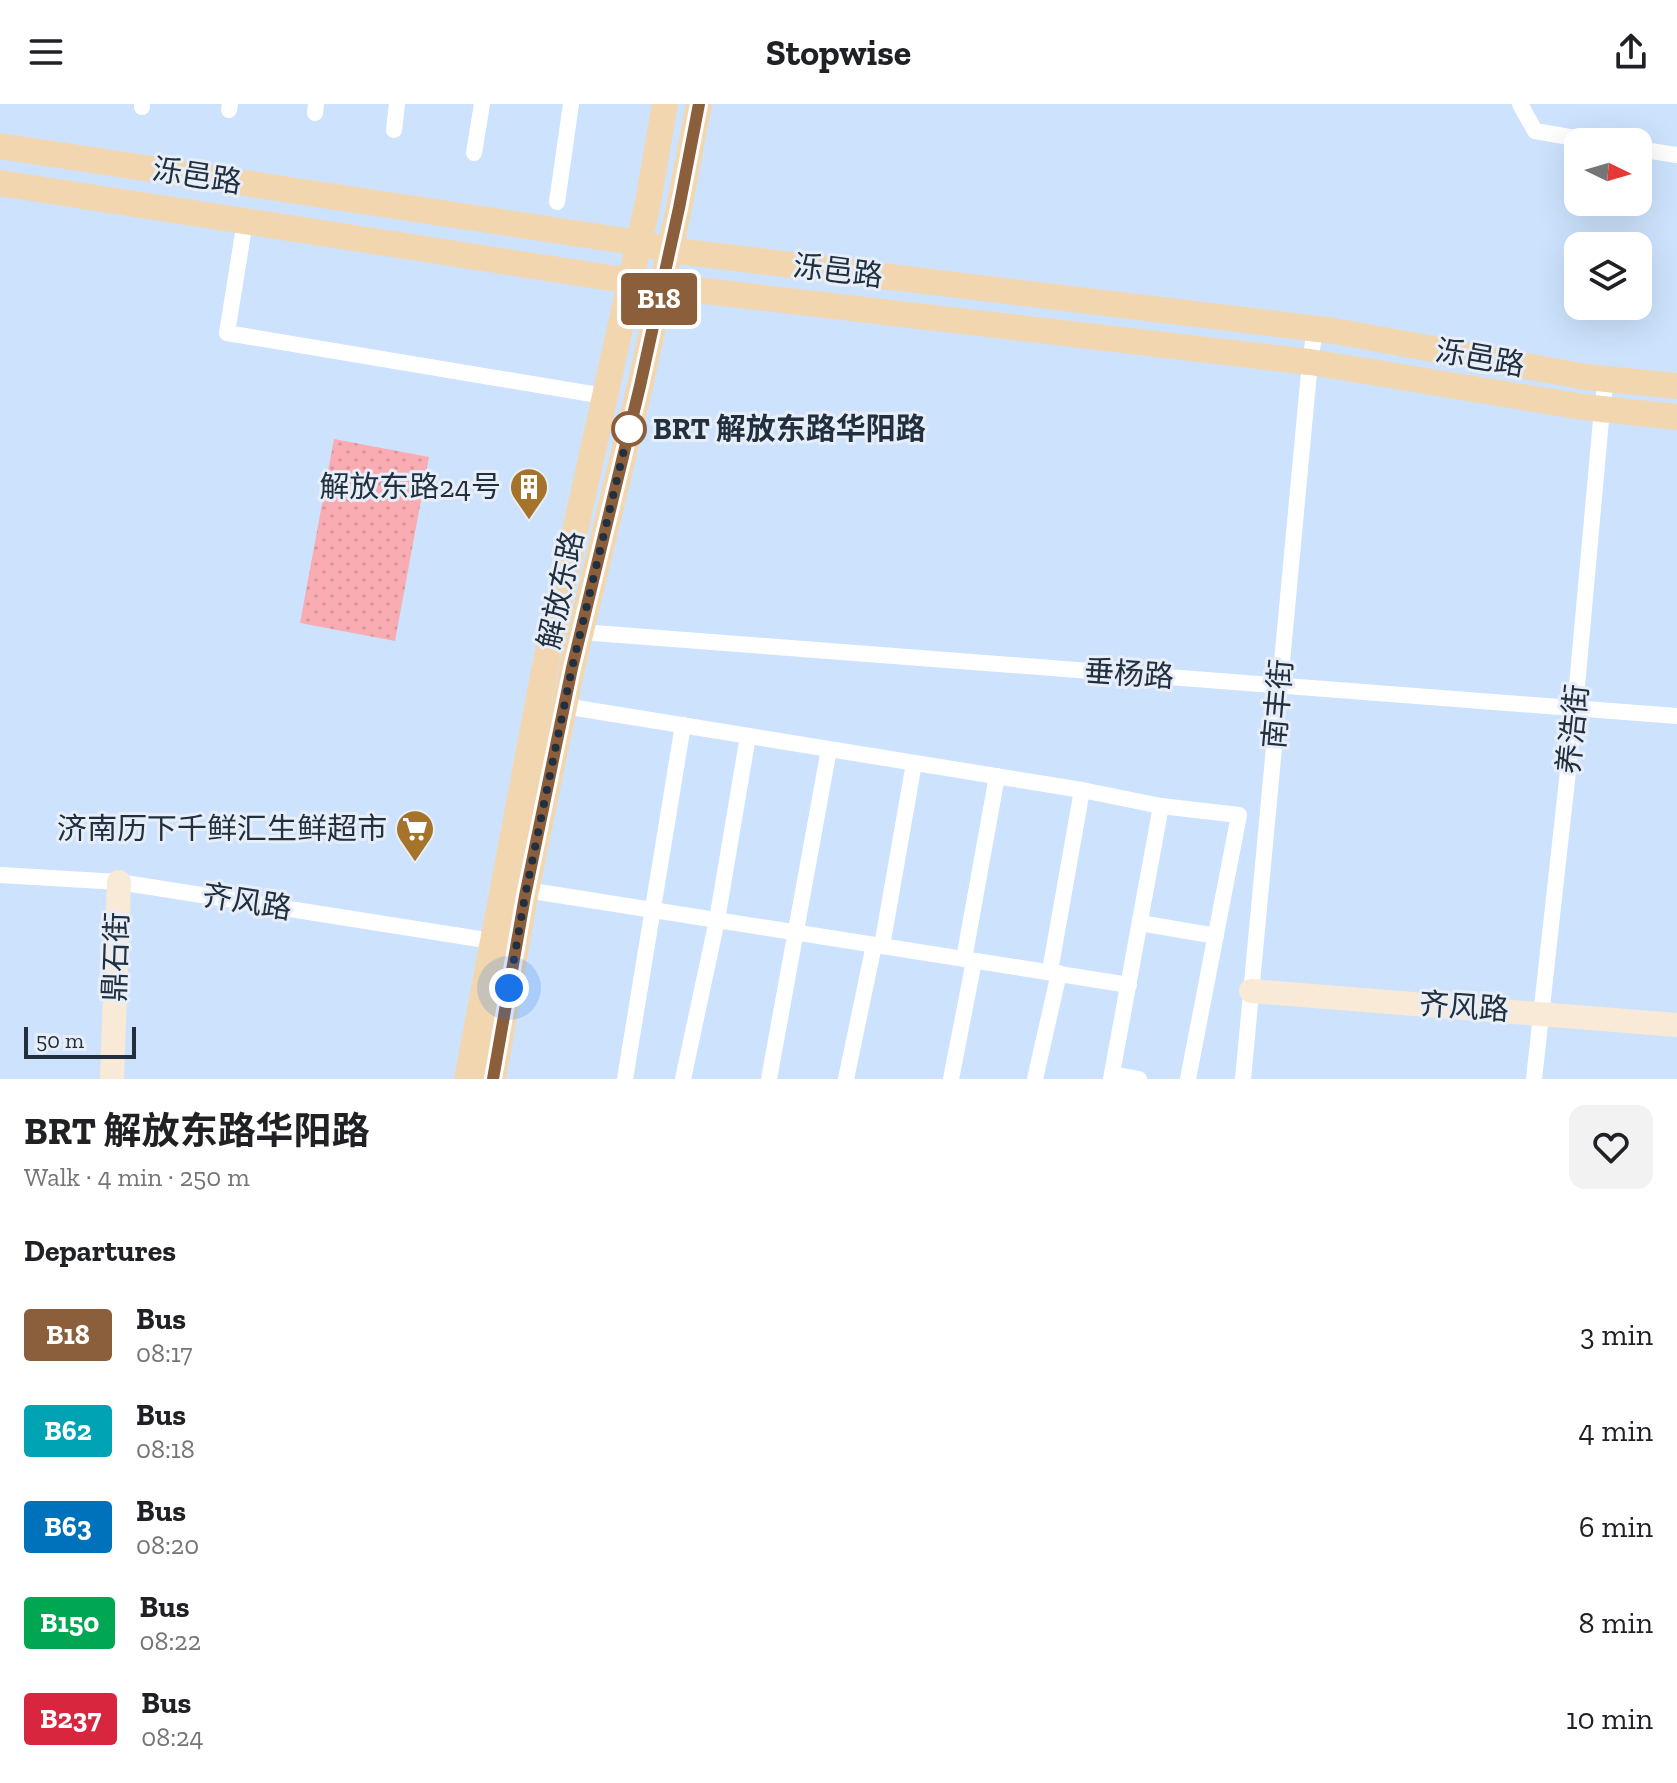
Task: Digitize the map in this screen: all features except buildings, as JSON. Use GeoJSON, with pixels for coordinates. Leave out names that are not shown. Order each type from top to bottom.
{"type":"FeatureCollection","features":[{"type":"Feature","properties":{"kind":"main road","name":"解放东路"},"geometry":{"type":"LineString","coordinates":[[467,1079],[544,671],[648,202],[665,104]]}},
{"type":"Feature","properties":{"kind":"main road","name":"解放东路"},"geometry":{"type":"LineString","coordinates":[[493,1079],[526,890],[564,706],[662,286],[699,104]]}},
{"type":"Feature","properties":{"kind":"main road","name":"泺邑路"},"geometry":{"type":"LineString","coordinates":[[0,146],[669,250],[1315,329],[1606,379],[1677,386]]}},
{"type":"Feature","properties":{"kind":"main road","name":"泺邑路"},"geometry":{"type":"LineString","coordinates":[[0,183],[662,286],[1310,362],[1602,409],[1677,417]]}},
{"type":"Feature","properties":{"kind":"street"},"geometry":{"type":"LineString","coordinates":[[394,130],[397,104]]}},
{"type":"Feature","properties":{"kind":"street"},"geometry":{"type":"LineString","coordinates":[[474,153],[482,104]]}},
{"type":"Feature","properties":{"kind":"street"},"geometry":{"type":"LineString","coordinates":[[557,202],[571,104]]}},
{"type":"Feature","properties":{"kind":"street"},"geometry":{"type":"LineString","coordinates":[[1520,104],[1535,131],[1564,136]]}},
{"type":"Feature","properties":{"kind":"street"},"geometry":{"type":"LineString","coordinates":[[1652,151],[1677,155]]}},
{"type":"Feature","properties":{"kind":"street"},"geometry":{"type":"LineString","coordinates":[[245,221],[227,333],[604,396]]}},
{"type":"Feature","properties":{"kind":"street","name":"南丰街"},"geometry":{"type":"LineString","coordinates":[[1243,1079],[1315,329]]}},
{"type":"Feature","properties":{"kind":"street","name":"养浩街"},"geometry":{"type":"LineString","coordinates":[[1534,1079],[1575,708],[1606,379]]}},
{"type":"Feature","properties":{"kind":"street","name":"垂杨路"},"geometry":{"type":"LineString","coordinates":[[581,632],[1677,716]]}},
{"type":"Feature","properties":{"kind":"street"},"geometry":{"type":"LineString","coordinates":[[564,706],[1082,790],[1161,806],[1239,815],[1188,1079]]}},
{"type":"Feature","properties":{"kind":"street"},"geometry":{"type":"LineString","coordinates":[[625,1079],[683,725]]}},
{"type":"Feature","properties":{"kind":"street"},"geometry":{"type":"LineString","coordinates":[[683,1079],[717,920],[748,736]]}},
{"type":"Feature","properties":{"kind":"street"},"geometry":{"type":"LineString","coordinates":[[769,1079],[829,749]]}},
{"type":"Feature","properties":{"kind":"street"},"geometry":{"type":"LineString","coordinates":[[846,1079],[878,946],[914,763]]}},
{"type":"Feature","properties":{"kind":"street"},"geometry":{"type":"LineString","coordinates":[[951,1079],[997,776]]}},
{"type":"Feature","properties":{"kind":"street"},"geometry":{"type":"LineString","coordinates":[[1035,1079],[1082,790]]}},
{"type":"Feature","properties":{"kind":"street"},"geometry":{"type":"LineString","coordinates":[[1139,1079],[1111,1076],[1161,806]]}},
{"type":"Feature","properties":{"kind":"street","name":"齐风路"},"geometry":{"type":"LineString","coordinates":[[0,875],[119,882],[492,941]]}},
{"type":"Feature","properties":{"kind":"street","name":"鼎石街"},"geometry":{"type":"LineString","coordinates":[[112,1079],[119,882]]}},
{"type":"Feature","properties":{"kind":"street"},"geometry":{"type":"LineString","coordinates":[[526,890],[1129,985]]}},
{"type":"Feature","properties":{"kind":"street"},"geometry":{"type":"LineString","coordinates":[[1140,923],[1216,936]]}},
{"type":"Feature","properties":{"kind":"street","name":"齐风路"},"geometry":{"type":"LineString","coordinates":[[1251,991],[1677,1025]]}},
{"type":"Feature","properties":{"kind":"shaded area"},"geometry":{"type":"Polygon","coordinates":[[[334,439],[429,457],[395,641],[300,623],[334,439]]]}},
{"type":"Feature","properties":{"kind":"bus line","name":"B18"},"geometry":{"type":"LineString","coordinates":[[493,1079],[525,896],[572,668],[640,386],[699,104]]}},
{"type":"Feature","properties":{"kind":"place","name":"BRT 解放东路华阳路"},"geometry":{"type":"Point","coordinates":[629,429]}},
{"type":"Feature","properties":{"kind":"place","name":"解放东路24号"},"geometry":{"type":"Point","coordinates":[529,521]}},
{"type":"Feature","properties":{"kind":"place","name":"济南历下千鲜汇生鲜超市"},"geometry":{"type":"Point","coordinates":[415,863]}},
{"type":"Feature","properties":{"kind":"route"},"geometry":{"type":"LineString","coordinates":[[509,988],[572,668],[629,429]]}}]}
